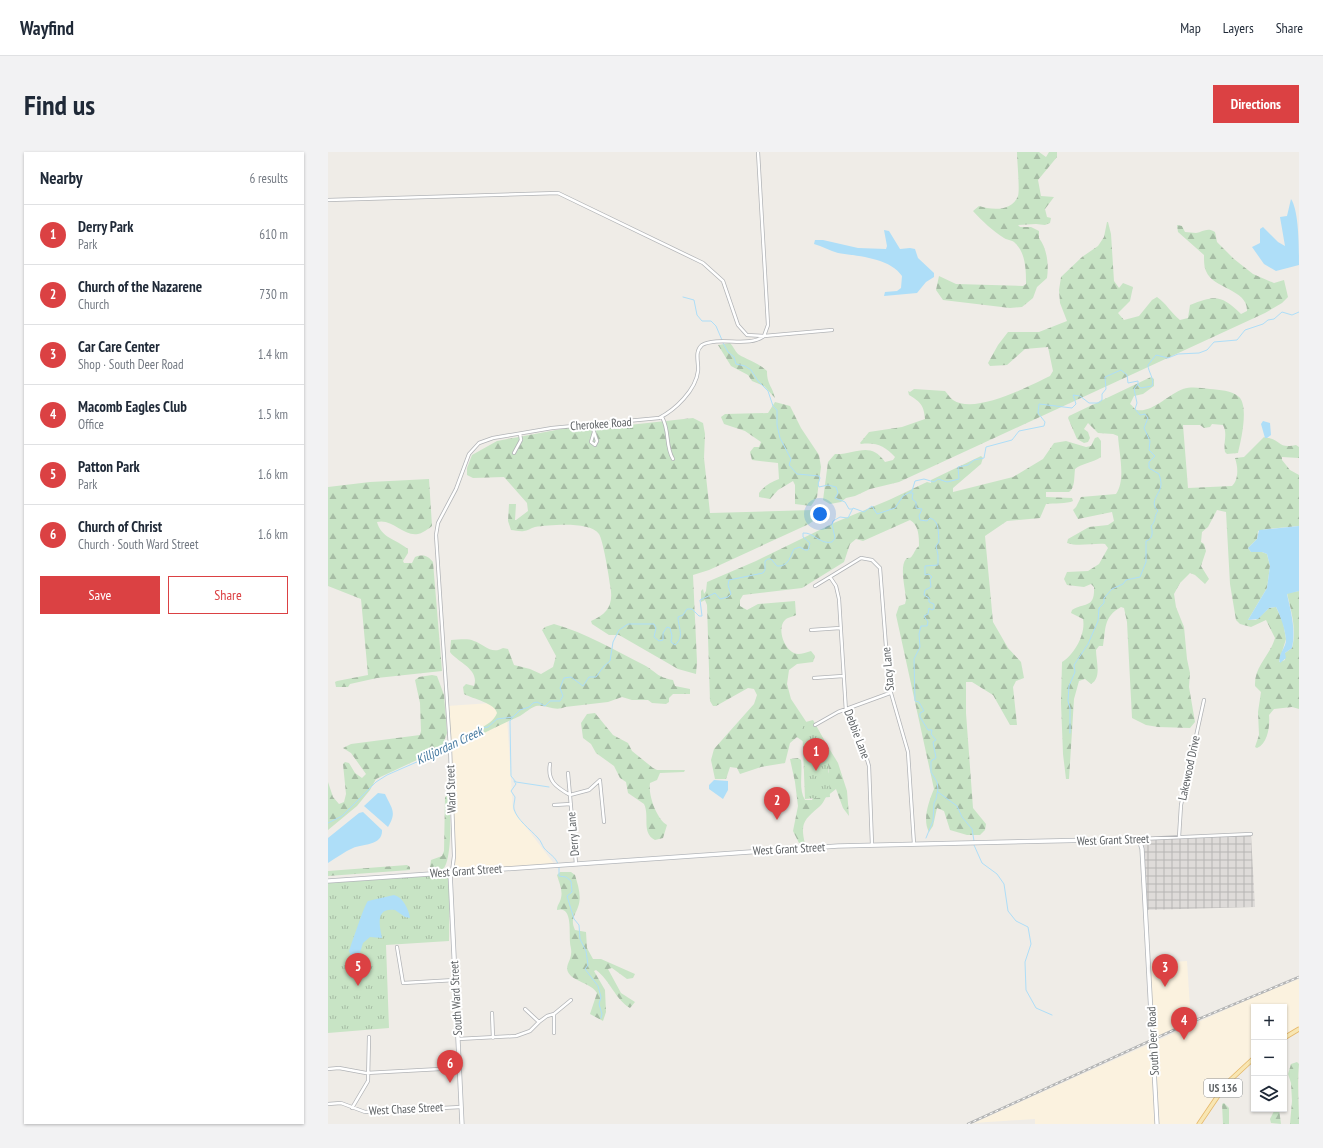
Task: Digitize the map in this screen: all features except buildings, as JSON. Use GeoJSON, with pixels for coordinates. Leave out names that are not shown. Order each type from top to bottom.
{"type":"FeatureCollection","features":[{"type":"Feature","properties":{"kind":"main road","name":"West Grant Street"},"geometry":{"type":"LineString","coordinates":[[328,881],[872,845],[1139,839]]}},
{"type":"Feature","properties":{"kind":"main road","name":"South Deer Road"},"geometry":{"type":"LineString","coordinates":[[1139,839],[1142,849],[1157,1124]]}},
{"type":"Feature","properties":{"kind":"main road","name":"South Ward Street"},"geometry":{"type":"LineString","coordinates":[[451,872],[462,1124]]}},
{"type":"Feature","properties":{"kind":"main road"},"geometry":{"type":"LineString","coordinates":[[1287,1036],[1299,1029]]}},
{"type":"Feature","properties":{"kind":"main road","name":"US 136"},"geometry":{"type":"LineString","coordinates":[[1199,1124],[1226,1084],[1251,1061]]}},
{"type":"Feature","properties":{"kind":"street"},"geometry":{"type":"LineString","coordinates":[[758,152],[768,325],[764,336]]}},
{"type":"Feature","properties":{"kind":"street"},"geometry":{"type":"LineString","coordinates":[[328,200],[558,193],[703,263],[723,281],[738,325],[747,335],[764,336],[832,330]]}},
{"type":"Feature","properties":{"kind":"street","name":"Cherokee Road"},"geometry":{"type":"LineString","coordinates":[[447,706],[440,617],[436,535],[437,527],[473,448],[488,440],[552,428],[650,420],[662,417],[678,404],[693,386],[698,372],[698,350],[702,345],[714,342],[756,340],[764,336]]}},
{"type":"Feature","properties":{"kind":"street"},"geometry":{"type":"LineString","coordinates":[[662,417],[666,426],[668,445],[673,459]]}},
{"type":"Feature","properties":{"kind":"street"},"geometry":{"type":"LineString","coordinates":[[592,424],[594,432]]}},
{"type":"Feature","properties":{"kind":"street"},"geometry":{"type":"LineString","coordinates":[[514,453],[521,440],[520,434]]}},
{"type":"Feature","properties":{"kind":"street","name":"Stacy Lane"},"geometry":{"type":"LineString","coordinates":[[815,586],[861,558],[868,558],[879,566],[881,574],[890,693],[908,752],[914,844]]}},
{"type":"Feature","properties":{"kind":"street","name":"Debbie Lane"},"geometry":{"type":"LineString","coordinates":[[830,576],[836,586],[838,595],[846,709],[848,717],[864,746],[868,762],[872,845]]}},
{"type":"Feature","properties":{"kind":"street"},"geometry":{"type":"LineString","coordinates":[[811,630],[840,628]]}},
{"type":"Feature","properties":{"kind":"street"},"geometry":{"type":"LineString","coordinates":[[814,678],[843,676]]}},
{"type":"Feature","properties":{"kind":"street"},"geometry":{"type":"LineString","coordinates":[[815,725],[846,709],[890,693]]}},
{"type":"Feature","properties":{"kind":"street","name":"Lakewood Drive"},"geometry":{"type":"LineString","coordinates":[[1179,837],[1181,805],[1204,700]]}},
{"type":"Feature","properties":{"kind":"street","name":"Ward Street"},"geometry":{"type":"LineString","coordinates":[[447,706],[454,851],[451,872]]}},
{"type":"Feature","properties":{"kind":"street","name":"Derry Lane"},"geometry":{"type":"LineString","coordinates":[[550,764],[549,774],[553,783],[560,790],[570,795],[589,790],[600,780],[604,822]]}},
{"type":"Feature","properties":{"kind":"street","name":"Derry Lane"},"geometry":{"type":"LineString","coordinates":[[568,773],[576,864]]}},
{"type":"Feature","properties":{"kind":"street","name":"Derry Lane"},"geometry":{"type":"LineString","coordinates":[[554,806],[571,804]]}},
{"type":"Feature","properties":{"kind":"street","name":"West Grant Street"},"geometry":{"type":"LineString","coordinates":[[1139,839],[1251,834]]}},
{"type":"Feature","properties":{"kind":"street"},"geometry":{"type":"LineString","coordinates":[[397,947],[403,983],[455,980]]}},
{"type":"Feature","properties":{"kind":"street"},"geometry":{"type":"LineString","coordinates":[[458,1039],[493,1038],[524,1034],[547,1016],[554,1014],[571,1000]]}},
{"type":"Feature","properties":{"kind":"street"},"geometry":{"type":"LineString","coordinates":[[525,1009],[539,1022]]}},
{"type":"Feature","properties":{"kind":"street"},"geometry":{"type":"LineString","coordinates":[[492,1013],[493,1038]]}},
{"type":"Feature","properties":{"kind":"street"},"geometry":{"type":"LineString","coordinates":[[554,1014],[554,1033]]}},
{"type":"Feature","properties":{"kind":"street"},"geometry":{"type":"LineString","coordinates":[[352,1108],[365,1089],[369,1073],[369,1037]]}},
{"type":"Feature","properties":{"kind":"street"},"geometry":{"type":"LineString","coordinates":[[328,1069],[339,1068],[369,1073],[459,1068]]}},
{"type":"Feature","properties":{"kind":"street","name":"West Chase Street"},"geometry":{"type":"LineString","coordinates":[[328,1104],[341,1103],[364,1112],[461,1107]]}},
{"type":"Feature","properties":{"kind":"shaded area"},"geometry":{"type":"Polygon","coordinates":[[[506,702],[513,810],[555,865],[452,872],[454,856],[447,706],[506,702]]]}},
{"type":"Feature","properties":{"kind":"shaded area"},"geometry":{"type":"Polygon","coordinates":[[[1251,834],[1255,907],[1145,910],[1142,849],[1139,839],[1251,834]]]}},
{"type":"Feature","properties":{"kind":"shaded area"},"geometry":{"type":"Polygon","coordinates":[[[1187,961],[1191,1023],[1153,1040],[1148,964],[1187,961]]]}},
{"type":"Feature","properties":{"kind":"shaded area"},"geometry":{"type":"Polygon","coordinates":[[[1299,979],[1299,1029],[1287,1036],[1287,1004],[1251,1004],[1251,1061],[1232,1077],[1199,1124],[1035,1124],[1035,1119],[974,1123],[1256,996],[1299,979]]]}},
{"type":"Feature","properties":{"kind":"green space"},"geometry":{"type":"Polygon","coordinates":[[[1017,152],[1039,152],[1046,157],[1049,152],[1057,152],[1057,157],[1038,180],[1041,196],[1054,197],[1045,209],[1047,217],[1051,218],[1050,223],[1045,225],[1018,225],[1020,227],[1031,227],[1039,231],[1039,238],[1042,242],[1047,257],[1047,278],[1037,287],[1033,298],[1022,307],[1010,308],[943,300],[936,290],[939,276],[956,284],[1023,286],[1026,284],[1025,262],[1019,247],[1014,242],[1004,238],[996,232],[973,211],[979,206],[995,209],[1006,207],[1015,201],[1019,192],[1017,152]]]}},
{"type":"Feature","properties":{"kind":"green space"},"geometry":{"type":"Polygon","coordinates":[[[1107,222],[1111,234],[1114,281],[1119,288],[1123,283],[1133,287],[1130,301],[1118,313],[1124,320],[1139,316],[1152,300],[1157,297],[1180,320],[1188,318],[1190,305],[1212,298],[1223,300],[1241,314],[1247,311],[1246,304],[1242,298],[1210,277],[1205,268],[1204,255],[1178,232],[1177,225],[1182,226],[1185,232],[1196,233],[1207,230],[1215,232],[1217,242],[1234,259],[1253,274],[1274,283],[1284,280],[1288,297],[1282,303],[1265,313],[899,482],[870,489],[855,496],[846,498],[841,502],[830,504],[823,500],[828,462],[835,454],[868,450],[879,455],[885,462],[893,460],[895,457],[888,450],[876,444],[860,443],[869,432],[902,427],[925,419],[924,411],[921,405],[909,395],[908,391],[910,392],[914,389],[945,391],[953,400],[963,404],[974,404],[988,402],[1016,392],[1050,376],[1053,371],[1048,347],[1025,349],[1007,365],[990,366],[988,363],[998,345],[1008,332],[1039,332],[1067,321],[1060,303],[1059,290],[1061,277],[1082,257],[1098,246],[1104,237],[1107,222]]]}},
{"type":"Feature","properties":{"kind":"green space"},"geometry":{"type":"Polygon","coordinates":[[[730,343],[738,354],[767,371],[768,379],[775,398],[764,386],[752,381],[748,375],[731,366],[718,345],[730,343]]]}},
{"type":"Feature","properties":{"kind":"green space"},"geometry":{"type":"Polygon","coordinates":[[[1151,377],[1154,379],[1154,386],[1143,394],[1134,396],[1130,404],[1136,410],[1149,409],[1178,391],[1190,388],[1229,392],[1239,397],[1242,401],[1244,416],[1238,453],[1227,454],[1225,452],[1225,432],[1223,425],[1212,424],[1210,427],[1204,428],[1200,425],[1183,425],[1188,488],[1232,486],[1236,480],[1237,473],[1235,458],[1244,457],[1264,437],[1273,439],[1286,446],[1296,445],[1299,447],[1299,458],[1282,457],[1282,460],[1290,470],[1299,475],[1299,526],[1258,531],[1257,539],[1248,548],[1251,552],[1262,552],[1267,554],[1270,566],[1267,588],[1248,620],[1256,620],[1269,608],[1276,607],[1283,622],[1286,639],[1279,662],[1285,660],[1285,653],[1292,648],[1294,634],[1293,620],[1287,593],[1299,591],[1299,709],[1292,707],[1274,709],[1269,715],[1269,729],[1264,742],[1261,746],[1257,748],[1255,747],[1259,735],[1258,712],[1261,692],[1255,686],[1255,679],[1275,638],[1266,620],[1251,627],[1240,624],[1236,620],[1230,584],[1226,512],[1217,510],[1208,527],[1202,532],[1201,542],[1204,544],[1206,551],[1201,566],[1209,579],[1205,584],[1195,575],[1190,573],[1180,583],[1174,594],[1176,607],[1184,627],[1190,673],[1189,687],[1195,722],[1190,728],[1158,727],[1146,725],[1132,718],[1127,622],[1124,608],[1121,607],[1108,619],[1103,646],[1099,646],[1096,650],[1098,669],[1096,678],[1091,684],[1085,679],[1079,681],[1074,699],[1069,779],[1066,779],[1063,754],[1061,703],[1062,662],[1075,649],[1083,631],[1083,619],[1071,613],[1072,610],[1091,602],[1094,594],[1094,587],[1091,584],[1084,587],[1067,585],[1064,579],[1067,572],[1088,571],[1099,564],[1108,548],[1105,544],[1076,545],[1067,543],[1068,539],[1089,527],[1108,525],[1114,521],[1112,512],[1078,519],[1073,510],[1081,497],[1116,494],[1121,481],[1118,436],[1113,434],[1098,433],[1088,423],[1084,429],[1088,432],[1090,438],[1088,442],[1084,443],[1077,439],[1068,418],[1069,416],[1151,377]]]}},
{"type":"Feature","properties":{"kind":"green space"},"geometry":{"type":"Polygon","coordinates":[[[775,402],[790,406],[801,428],[819,455],[821,467],[817,497],[811,506],[795,504],[795,485],[793,481],[778,490],[770,499],[759,497],[759,493],[763,488],[779,479],[778,463],[752,460],[750,452],[754,447],[759,447],[761,442],[745,431],[724,424],[721,417],[725,414],[768,413],[775,402]]]}},
{"type":"Feature","properties":{"kind":"green space"},"geometry":{"type":"Polygon","coordinates":[[[693,418],[703,423],[705,434],[704,458],[710,513],[813,510],[816,519],[809,524],[709,570],[693,575],[697,662],[696,674],[678,669],[619,635],[609,635],[592,624],[591,621],[606,612],[611,598],[606,558],[599,534],[587,527],[569,525],[535,527],[526,531],[511,530],[508,521],[509,504],[516,504],[516,520],[528,511],[527,503],[504,477],[473,478],[467,475],[467,468],[472,455],[497,441],[577,426],[620,426],[693,418]]]}},
{"type":"Feature","properties":{"kind":"green space"},"geometry":{"type":"Polygon","coordinates":[[[1098,437],[1101,441],[1101,457],[1075,469],[1074,482],[1071,490],[1069,492],[1046,492],[1046,497],[1072,498],[1073,501],[1046,504],[1040,518],[1007,521],[985,536],[993,622],[1008,648],[1021,662],[1024,678],[1016,681],[1013,687],[1017,725],[1010,725],[993,695],[972,682],[966,682],[966,713],[973,808],[986,824],[985,830],[980,835],[967,835],[950,830],[944,811],[937,808],[933,826],[929,832],[927,827],[927,810],[934,789],[896,615],[899,606],[905,604],[906,600],[903,573],[904,563],[906,559],[911,557],[919,546],[919,535],[917,528],[910,520],[863,541],[856,539],[850,544],[844,562],[802,588],[743,595],[740,600],[740,606],[747,610],[758,604],[795,601],[796,615],[786,619],[782,624],[781,629],[783,640],[789,650],[793,653],[800,654],[811,651],[815,656],[813,662],[797,664],[789,670],[787,684],[791,699],[809,726],[819,732],[838,763],[847,791],[849,816],[843,808],[836,789],[826,797],[822,805],[804,822],[803,831],[805,844],[799,843],[793,831],[798,806],[790,759],[798,758],[801,760],[801,785],[805,800],[812,800],[829,772],[827,759],[797,737],[790,743],[785,763],[761,767],[740,774],[737,768],[730,767],[726,779],[715,779],[711,760],[714,749],[754,704],[757,695],[754,689],[748,688],[716,706],[713,706],[710,701],[707,605],[705,600],[701,602],[701,591],[703,589],[704,594],[706,591],[707,582],[756,561],[836,522],[927,482],[931,483],[931,480],[981,456],[983,458],[981,464],[953,488],[953,492],[1013,477],[1043,459],[1054,443],[1066,441],[1086,447],[1091,446],[1095,438],[1098,437]]]}},
{"type":"Feature","properties":{"kind":"green space"},"geometry":{"type":"Polygon","coordinates":[[[429,479],[432,526],[422,533],[413,534],[382,521],[377,522],[385,535],[408,549],[408,553],[403,561],[404,563],[412,563],[415,557],[421,556],[429,558],[433,562],[442,671],[377,678],[350,684],[348,687],[336,687],[335,682],[337,681],[368,675],[361,599],[328,586],[328,487],[370,482],[429,479]]]}},
{"type":"Feature","properties":{"kind":"green space"},"geometry":{"type":"Polygon","coordinates":[[[554,624],[589,637],[611,648],[644,665],[660,676],[673,680],[675,686],[690,689],[690,694],[673,694],[669,698],[669,702],[666,704],[652,703],[648,700],[632,700],[622,697],[608,702],[557,709],[536,706],[520,716],[461,744],[457,741],[461,737],[490,723],[497,713],[488,704],[464,694],[463,687],[466,684],[474,686],[474,675],[467,666],[450,652],[451,640],[471,640],[478,642],[491,650],[499,650],[503,648],[508,649],[514,665],[530,669],[541,674],[553,667],[556,656],[542,630],[545,627],[554,624]]]}},
{"type":"Feature","properties":{"kind":"green space"},"geometry":{"type":"Polygon","coordinates":[[[432,675],[437,676],[444,695],[447,733],[443,744],[432,753],[376,779],[370,790],[357,806],[328,830],[328,782],[333,797],[339,804],[344,802],[346,794],[343,764],[345,762],[349,763],[355,773],[362,778],[366,774],[351,753],[343,748],[351,744],[420,735],[420,703],[415,680],[419,677],[432,675]]]}},
{"type":"Feature","properties":{"kind":"green space"},"geometry":{"type":"Polygon","coordinates":[[[595,713],[613,735],[628,743],[632,751],[653,768],[657,770],[685,770],[684,772],[660,773],[657,780],[650,783],[650,794],[654,807],[660,818],[667,825],[663,838],[655,840],[651,837],[647,829],[646,809],[644,804],[628,793],[626,782],[620,778],[614,766],[596,753],[591,744],[583,738],[581,723],[587,714],[595,713]]]}},
{"type":"Feature","properties":{"kind":"green space"},"geometry":{"type":"Polygon","coordinates":[[[813,720],[827,745],[830,797],[805,799],[802,723],[813,720]]]}},
{"type":"Feature","properties":{"kind":"green space"},"geometry":{"type":"Polygon","coordinates":[[[447,796],[450,811],[450,845],[448,856],[443,869],[432,869],[430,867],[431,860],[442,856],[444,851],[445,797],[447,796]]]}},
{"type":"Feature","properties":{"kind":"green space"},"geometry":{"type":"Polygon","coordinates":[[[407,865],[410,867],[410,870],[328,876],[328,871],[407,865]]]}},
{"type":"Feature","properties":{"kind":"green space"},"geometry":{"type":"Polygon","coordinates":[[[450,872],[449,941],[386,945],[389,1028],[328,1033],[328,881],[450,872]]]}},
{"type":"Feature","properties":{"kind":"green space"},"geometry":{"type":"Polygon","coordinates":[[[560,872],[571,872],[575,875],[580,899],[573,923],[575,930],[586,932],[587,948],[593,959],[601,959],[635,974],[633,978],[627,979],[612,968],[608,969],[621,993],[635,1002],[630,1008],[620,1000],[601,974],[596,970],[594,971],[605,990],[606,1012],[603,1021],[590,1014],[597,993],[590,987],[573,978],[567,970],[571,956],[569,921],[566,912],[557,910],[561,900],[561,889],[557,875],[560,872]]]}},
{"type":"Feature","properties":{"kind":"green space"},"geometry":{"type":"Polygon","coordinates":[[[1297,1062],[1299,1064],[1299,1124],[1290,1124],[1292,1101],[1291,1083],[1288,1074],[1291,1064],[1297,1062]]]}},
{"type":"Feature","properties":{"kind":"green space"},"geometry":{"type":"Polygon","coordinates":[[[1224,1103],[1229,1108],[1229,1124],[1223,1124],[1222,1104],[1224,1103]]]}},
{"type":"Feature","properties":{"kind":"green space"},"geometry":{"type":"Polygon","coordinates":[[[1274,1112],[1279,1112],[1281,1124],[1271,1123],[1270,1119],[1274,1112]]]}},
{"type":"Feature","properties":{"kind":"water"},"geometry":{"type":"Polygon","coordinates":[[[1291,199],[1296,212],[1297,220],[1299,265],[1276,271],[1264,264],[1252,247],[1260,243],[1260,229],[1263,227],[1278,242],[1285,246],[1280,217],[1287,216],[1291,199]]]}},
{"type":"Feature","properties":{"kind":"water"},"geometry":{"type":"Polygon","coordinates":[[[884,230],[889,231],[900,249],[915,249],[918,258],[934,273],[934,277],[926,282],[917,293],[884,296],[885,292],[897,291],[901,288],[902,276],[897,270],[890,265],[873,259],[838,253],[814,244],[815,240],[823,240],[858,248],[886,249],[887,246],[884,230]]]}},
{"type":"Feature","properties":{"kind":"water"},"geometry":{"type":"Polygon","coordinates":[[[1263,421],[1270,423],[1271,435],[1267,438],[1265,438],[1261,424],[1263,421]]]}},
{"type":"Feature","properties":{"kind":"water"},"geometry":{"type":"Polygon","coordinates":[[[1299,526],[1299,591],[1287,594],[1292,621],[1293,641],[1292,648],[1285,653],[1286,658],[1280,663],[1279,660],[1286,640],[1280,615],[1276,607],[1269,608],[1258,619],[1248,620],[1267,588],[1270,566],[1267,554],[1262,552],[1251,552],[1248,548],[1257,539],[1259,530],[1299,526]]]}},
{"type":"Feature","properties":{"kind":"water"},"geometry":{"type":"Polygon","coordinates":[[[714,780],[728,781],[728,790],[723,799],[709,789],[709,785],[714,780]]]}},
{"type":"Feature","properties":{"kind":"water"},"geometry":{"type":"Polygon","coordinates":[[[378,793],[385,794],[392,810],[393,814],[388,827],[364,806],[378,793]]]}},
{"type":"Feature","properties":{"kind":"water"},"geometry":{"type":"Polygon","coordinates":[[[363,812],[382,830],[379,839],[371,844],[353,848],[328,863],[328,838],[359,813],[363,812]]]}},
{"type":"Feature","properties":{"kind":"water"},"geometry":{"type":"Polygon","coordinates":[[[394,895],[400,898],[405,904],[410,918],[405,917],[395,910],[388,910],[384,912],[380,919],[382,938],[370,937],[363,943],[358,959],[352,959],[349,951],[366,903],[368,901],[394,895]]]}},
{"type":"Feature","properties":{"kind":"waterway"},"geometry":{"type":"LineString","coordinates":[[683,297],[694,300],[697,315],[702,321],[711,321],[716,326],[722,340]]}},
{"type":"Feature","properties":{"kind":"waterway","name":"Killjordan Creek"},"geometry":{"type":"LineString","coordinates":[[328,823],[342,816],[376,782],[387,775],[419,761],[446,745],[458,743],[482,728],[488,727],[497,719],[513,717],[520,710],[529,707],[533,703],[537,702],[545,706],[550,701],[560,701],[563,696],[560,688],[564,678],[571,677],[583,686],[589,677],[596,677],[604,666],[610,661],[613,642],[619,630],[628,624],[654,624],[656,628],[654,637],[659,641],[663,640],[663,633],[667,627],[670,628],[672,636],[671,642],[675,645],[680,639],[678,617],[683,615],[687,609],[692,609],[699,616],[702,616],[700,600],[715,593],[720,599],[728,597],[731,594],[728,585],[729,580],[763,573],[765,570],[765,561],[768,559],[771,559],[777,566],[784,565],[787,563],[794,549],[800,547],[808,550],[810,543],[803,537],[803,533],[810,534],[824,542],[832,542],[835,538],[832,524],[833,521],[840,517],[848,518],[853,508],[864,512],[872,506],[877,514],[895,508],[903,496],[912,491],[915,481],[924,479],[934,482],[938,479],[947,482],[959,479],[958,467],[968,465],[974,460],[984,458],[986,447],[1012,440],[1019,431],[1044,426],[1045,422],[1038,413],[1039,404],[1072,408],[1076,404],[1073,395],[1080,396],[1089,403],[1098,403],[1102,400],[1102,394],[1106,389],[1105,377],[1121,370],[1127,375],[1128,383],[1138,381],[1138,385],[1141,388],[1152,386],[1153,381],[1148,365],[1156,355],[1168,358],[1178,354],[1199,353],[1207,350],[1214,342],[1237,340],[1245,330],[1274,319],[1282,312],[1292,315],[1299,312]]}},
{"type":"Feature","properties":{"kind":"waterway"},"geometry":{"type":"LineString","coordinates":[[723,343],[728,352],[734,357],[736,364],[745,366],[751,370],[758,381],[768,391],[773,406],[777,410],[777,425],[780,438],[791,459],[789,465],[797,474],[819,476],[819,487],[828,485],[836,487],[838,493],[835,498],[845,502],[849,509],[852,509]]}},
{"type":"Feature","properties":{"kind":"waterway"},"geometry":{"type":"LineString","coordinates":[[1070,733],[1070,708],[1068,701],[1069,686],[1075,672],[1074,665],[1088,644],[1098,621],[1099,608],[1104,603],[1104,598],[1112,589],[1123,584],[1126,580],[1140,577],[1146,562],[1146,541],[1151,537],[1151,526],[1154,523],[1158,511],[1154,504],[1160,488],[1161,480],[1159,474],[1149,468],[1149,462],[1155,456],[1149,450],[1150,441],[1144,428],[1148,418],[1145,414],[1140,415],[1135,409],[1137,403],[1134,389],[1138,384]]}},
{"type":"Feature","properties":{"kind":"waterway"},"geometry":{"type":"LineString","coordinates":[[910,493],[913,493],[912,499],[916,502],[916,508],[922,509],[919,516],[920,520],[927,521],[930,518],[937,525],[939,542],[936,546],[938,565],[925,566],[925,575],[929,574],[932,577],[930,579],[931,587],[925,590],[924,595],[929,598],[929,602],[934,604],[934,609],[932,610],[929,608],[928,614],[924,616],[928,622],[927,626],[921,626],[919,634],[920,647],[914,659],[915,701],[919,702],[924,711],[920,713],[920,717],[928,730],[932,730],[931,734],[936,740],[933,742],[936,758],[931,761],[931,772],[937,782],[938,789],[934,803],[933,821],[926,838]]}},
{"type":"Feature","properties":{"kind":"waterway"},"geometry":{"type":"LineString","coordinates":[[512,718],[510,721],[511,776],[516,782],[549,787]]}},
{"type":"Feature","properties":{"kind":"waterway"},"geometry":{"type":"LineString","coordinates":[[514,781],[516,784],[511,791],[515,797],[514,808],[516,813],[521,821],[539,839],[544,848],[554,857],[558,864]]}},
{"type":"Feature","properties":{"kind":"waterway"},"geometry":{"type":"LineString","coordinates":[[938,792],[957,806],[962,817],[972,829],[974,841]]}},
{"type":"Feature","properties":{"kind":"waterway"},"geometry":{"type":"LineString","coordinates":[[974,845],[982,863],[997,874],[1004,884],[1008,911],[1016,921],[1028,927],[1031,944],[1025,962],[1026,990],[1036,1008],[1052,1015]]}},
{"type":"Feature","properties":{"kind":"waterway"},"geometry":{"type":"LineString","coordinates":[[559,867],[559,876],[566,877],[571,881],[572,892],[567,896],[574,919],[579,925],[580,939],[586,951],[588,965],[585,969],[598,986],[601,997],[599,1004],[602,1014],[601,1018]]}},
{"type":"Feature","properties":{"kind":"railway"},"geometry":{"type":"LineString","coordinates":[[968,1124],[1189,1023],[1299,977]]}},
{"type":"Feature","properties":{"kind":"place","name":"Derry Park"},"geometry":{"type":"Point","coordinates":[816,771]}},
{"type":"Feature","properties":{"kind":"place","name":"Church of the Nazarene"},"geometry":{"type":"Point","coordinates":[777,820]}},
{"type":"Feature","properties":{"kind":"place","name":"Patton Park"},"geometry":{"type":"Point","coordinates":[358,986]}},
{"type":"Feature","properties":{"kind":"place","name":"Car Care Center"},"geometry":{"type":"Point","coordinates":[1165,987]}},
{"type":"Feature","properties":{"kind":"place","name":"Macomb Eagles Club"},"geometry":{"type":"Point","coordinates":[1184,1040]}},
{"type":"Feature","properties":{"kind":"place","name":"Church of Christ"},"geometry":{"type":"Point","coordinates":[450,1083]}}]}
